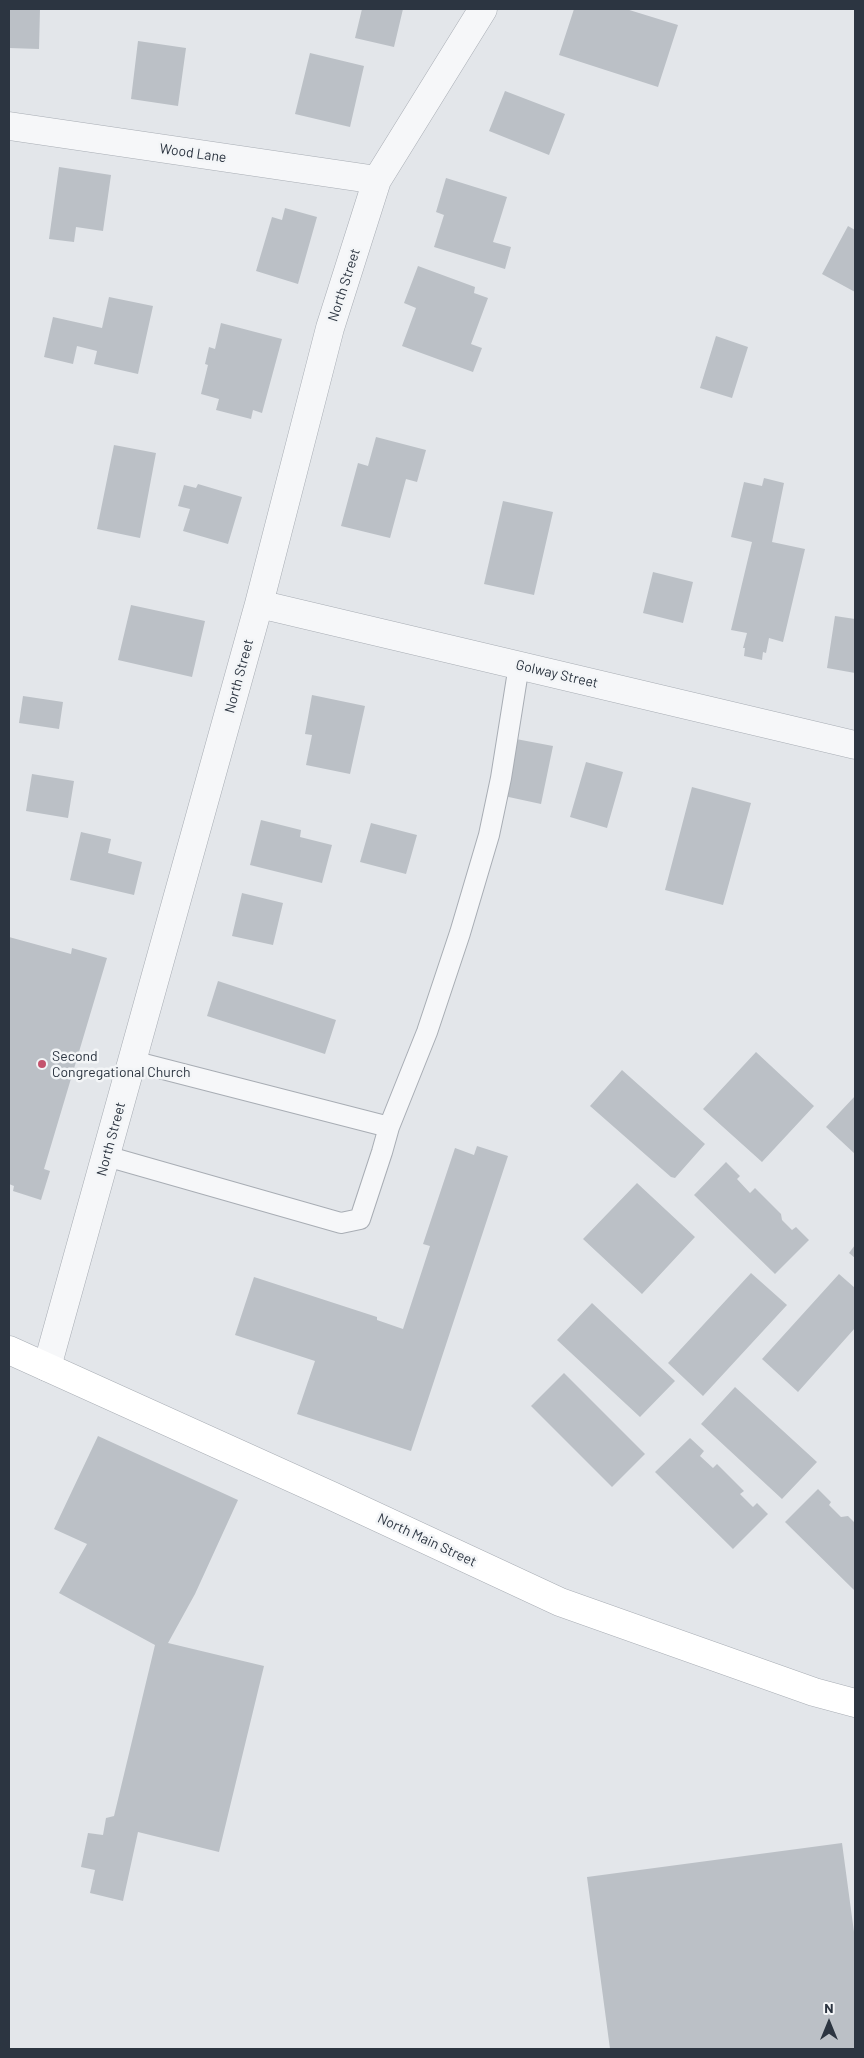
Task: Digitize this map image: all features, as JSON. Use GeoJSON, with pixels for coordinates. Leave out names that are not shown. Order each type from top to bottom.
{"type":"FeatureCollection","features":[{"type":"Feature","properties":{"kind":"main road","name":"North Main Street"},"geometry":{"type":"LineString","coordinates":[[9,1350],[332,1496],[560,1602],[814,1692],[855,1703]]}},
{"type":"Feature","properties":{"kind":"street","name":"North Street"},"geometry":{"type":"LineString","coordinates":[[47,1367],[259,604],[330,328],[377,180],[483,9]]}},
{"type":"Feature","properties":{"kind":"street","name":"Wood Lane"},"geometry":{"type":"LineString","coordinates":[[9,126],[377,180]]}},
{"type":"Feature","properties":{"kind":"street","name":"Golway Street"},"geometry":{"type":"LineString","coordinates":[[259,604],[855,745]]}},
{"type":"Feature","properties":{"kind":"lane"},"geometry":{"type":"LineString","coordinates":[[106,1156],[341,1223],[360,1219],[389,1127],[426,1032],[460,933],[489,835],[502,778],[519,665]]}},
{"type":"Feature","properties":{"kind":"lane"},"geometry":{"type":"LineString","coordinates":[[132,1061],[389,1127]]}},
{"type":"Feature","properties":{"kind":"building"},"geometry":{"type":"Polygon","coordinates":[[[9,9],[40,9],[39,49],[9,48],[9,9]]]}},
{"type":"Feature","properties":{"kind":"building"},"geometry":{"type":"Polygon","coordinates":[[[362,9],[403,9],[394,47],[355,38],[362,9]]]}},
{"type":"Feature","properties":{"kind":"building"},"geometry":{"type":"Polygon","coordinates":[[[574,9],[626,9],[678,25],[658,87],[559,55],[574,9]]]}},
{"type":"Feature","properties":{"kind":"building"},"geometry":{"type":"Polygon","coordinates":[[[138,41],[186,48],[178,106],[131,99],[138,41]]]}},
{"type":"Feature","properties":{"kind":"building"},"geometry":{"type":"Polygon","coordinates":[[[310,53],[364,66],[350,127],[295,114],[310,53]]]}},
{"type":"Feature","properties":{"kind":"building"},"geometry":{"type":"Polygon","coordinates":[[[505,91],[565,114],[549,155],[489,131],[505,91]]]}},
{"type":"Feature","properties":{"kind":"building"},"geometry":{"type":"Polygon","coordinates":[[[59,167],[111,175],[103,231],[76,227],[74,242],[49,239],[59,167]]]}},
{"type":"Feature","properties":{"kind":"building"},"geometry":{"type":"Polygon","coordinates":[[[446,178],[507,197],[493,242],[511,247],[505,269],[434,247],[444,215],[436,212],[446,178]]]}},
{"type":"Feature","properties":{"kind":"building"},"geometry":{"type":"Polygon","coordinates":[[[285,208],[317,217],[298,284],[256,271],[272,217],[282,220],[285,208]]]}},
{"type":"Feature","properties":{"kind":"building"},"geometry":{"type":"Polygon","coordinates":[[[848,226],[855,230],[855,292],[822,274],[848,226]]]}},
{"type":"Feature","properties":{"kind":"building"},"geometry":{"type":"Polygon","coordinates":[[[418,266],[475,287],[474,293],[488,298],[471,344],[482,348],[473,372],[402,346],[416,308],[404,303],[418,266]]]}},
{"type":"Feature","properties":{"kind":"building"},"geometry":{"type":"Polygon","coordinates":[[[109,297],[153,306],[138,374],[94,364],[97,351],[77,346],[73,364],[44,357],[53,317],[102,328],[109,297]]]}},
{"type":"Feature","properties":{"kind":"building"},"geometry":{"type":"Polygon","coordinates":[[[221,323],[282,339],[262,413],[253,410],[251,419],[216,410],[219,399],[201,394],[208,365],[205,364],[209,347],[215,349],[221,323]]]}},
{"type":"Feature","properties":{"kind":"building"},"geometry":{"type":"Polygon","coordinates":[[[716,336],[748,347],[732,398],[700,388],[716,336]]]}},
{"type":"Feature","properties":{"kind":"building"},"geometry":{"type":"Polygon","coordinates":[[[376,437],[426,450],[417,482],[406,479],[390,538],[341,526],[358,463],[368,466],[376,437]]]}},
{"type":"Feature","properties":{"kind":"building"},"geometry":{"type":"Polygon","coordinates":[[[114,445],[156,453],[140,538],[97,529],[114,445]]]}},
{"type":"Feature","properties":{"kind":"building"},"geometry":{"type":"Polygon","coordinates":[[[764,478],[784,483],[772,542],[805,549],[783,642],[769,638],[766,653],[763,652],[762,660],[744,656],[745,648],[743,648],[747,633],[731,630],[752,542],[731,537],[744,482],[762,486],[764,478]]]}},
{"type":"Feature","properties":{"kind":"building"},"geometry":{"type":"Polygon","coordinates":[[[198,484],[242,497],[228,544],[183,531],[190,509],[178,506],[184,485],[196,488],[198,484]]]}},
{"type":"Feature","properties":{"kind":"building"},"geometry":{"type":"Polygon","coordinates":[[[503,501],[553,512],[534,595],[484,584],[503,501]]]}},
{"type":"Feature","properties":{"kind":"building"},"geometry":{"type":"Polygon","coordinates":[[[653,572],[693,582],[683,623],[643,613],[653,572]]]}},
{"type":"Feature","properties":{"kind":"building"},"geometry":{"type":"Polygon","coordinates":[[[131,605],[205,621],[192,677],[118,660],[131,605]]]}},
{"type":"Feature","properties":{"kind":"building"},"geometry":{"type":"Polygon","coordinates":[[[835,616],[855,619],[855,673],[827,668],[835,616]]]}},
{"type":"Feature","properties":{"kind":"building"},"geometry":{"type":"Polygon","coordinates":[[[312,695],[365,706],[350,774],[306,765],[312,735],[305,734],[312,695]]]}},
{"type":"Feature","properties":{"kind":"building"},"geometry":{"type":"Polygon","coordinates":[[[23,696],[63,702],[59,729],[19,723],[23,696]]]}},
{"type":"Feature","properties":{"kind":"building"},"geometry":{"type":"Polygon","coordinates":[[[516,739],[553,746],[541,804],[504,796],[516,739]]]}},
{"type":"Feature","properties":{"kind":"building"},"geometry":{"type":"Polygon","coordinates":[[[586,762],[623,772],[607,828],[570,817],[586,762]]]}},
{"type":"Feature","properties":{"kind":"building"},"geometry":{"type":"Polygon","coordinates":[[[32,774],[74,781],[68,818],[26,811],[32,774]]]}},
{"type":"Feature","properties":{"kind":"building"},"geometry":{"type":"Polygon","coordinates":[[[692,787],[751,803],[723,905],[665,890],[692,787]]]}},
{"type":"Feature","properties":{"kind":"building"},"geometry":{"type":"Polygon","coordinates":[[[261,820],[301,830],[300,837],[332,845],[322,883],[250,865],[261,820]]]}},
{"type":"Feature","properties":{"kind":"building"},"geometry":{"type":"Polygon","coordinates":[[[371,823],[417,835],[406,874],[360,862],[371,823]]]}},
{"type":"Feature","properties":{"kind":"building"},"geometry":{"type":"Polygon","coordinates":[[[81,832],[111,839],[108,853],[142,862],[134,895],[70,880],[81,832]]]}},
{"type":"Feature","properties":{"kind":"building"},"geometry":{"type":"Polygon","coordinates":[[[242,893],[283,903],[273,945],[232,936],[242,893]]]}},
{"type":"Feature","properties":{"kind":"building","name":"Second Congregational Church"},"geometry":{"type":"Polygon","coordinates":[[[9,937],[71,954],[72,948],[107,958],[44,1169],[50,1171],[41,1200],[13,1191],[14,1186],[9,1184],[9,937]]]}},
{"type":"Feature","properties":{"kind":"building"},"geometry":{"type":"Polygon","coordinates":[[[218,981],[336,1020],[325,1054],[207,1016],[218,981]]]}},
{"type":"Feature","properties":{"kind":"building"},"geometry":{"type":"Polygon","coordinates":[[[756,1052],[814,1106],[762,1162],[703,1109],[756,1052]]]}},
{"type":"Feature","properties":{"kind":"building"},"geometry":{"type":"Polygon","coordinates":[[[622,1070],[705,1144],[675,1178],[671,1177],[590,1106],[622,1070]]]}},
{"type":"Feature","properties":{"kind":"building"},"geometry":{"type":"Polygon","coordinates":[[[855,1096],[855,1154],[826,1127],[855,1096]]]}},
{"type":"Feature","properties":{"kind":"building"},"geometry":{"type":"Polygon","coordinates":[[[477,1146],[508,1156],[411,1451],[297,1414],[315,1361],[235,1335],[254,1277],[377,1317],[377,1320],[403,1329],[430,1246],[423,1244],[455,1148],[474,1155],[477,1146]]]}},
{"type":"Feature","properties":{"kind":"building"},"geometry":{"type":"Polygon","coordinates":[[[726,1162],[740,1176],[737,1179],[750,1193],[755,1188],[781,1214],[782,1220],[792,1230],[796,1227],[809,1240],[775,1274],[694,1195],[726,1162]]]}},
{"type":"Feature","properties":{"kind":"building"},"geometry":{"type":"Polygon","coordinates":[[[637,1183],[695,1237],[642,1294],[583,1239],[637,1183]]]}},
{"type":"Feature","properties":{"kind":"building"},"geometry":{"type":"Polygon","coordinates":[[[855,1245],[855,1258],[849,1253],[855,1245]]]}},
{"type":"Feature","properties":{"kind":"building"},"geometry":{"type":"Polygon","coordinates":[[[751,1273],[787,1305],[703,1396],[668,1363],[751,1273]]]}},
{"type":"Feature","properties":{"kind":"building"},"geometry":{"type":"Polygon","coordinates":[[[839,1274],[855,1288],[855,1328],[798,1392],[762,1359],[839,1274]]]}},
{"type":"Feature","properties":{"kind":"building"},"geometry":{"type":"Polygon","coordinates":[[[592,1303],[675,1381],[640,1417],[557,1340],[592,1303]]]}},
{"type":"Feature","properties":{"kind":"building"},"geometry":{"type":"Polygon","coordinates":[[[564,1373],[645,1454],[612,1487],[531,1406],[564,1373]]]}},
{"type":"Feature","properties":{"kind":"building"},"geometry":{"type":"Polygon","coordinates":[[[735,1387],[817,1462],[782,1499],[701,1424],[735,1387]]]}},
{"type":"Feature","properties":{"kind":"building"},"geometry":{"type":"Polygon","coordinates":[[[98,1436],[238,1500],[195,1594],[168,1643],[264,1666],[219,1852],[138,1832],[123,1901],[90,1893],[95,1870],[81,1867],[88,1833],[103,1835],[106,1818],[114,1816],[155,1645],[59,1593],[87,1544],[54,1529],[98,1436]]]}},
{"type":"Feature","properties":{"kind":"building"},"geometry":{"type":"Polygon","coordinates":[[[690,1438],[704,1451],[700,1456],[713,1468],[717,1464],[744,1491],[740,1494],[753,1507],[757,1503],[768,1514],[733,1549],[655,1472],[690,1438]]]}},
{"type":"Feature","properties":{"kind":"building"},"geometry":{"type":"Polygon","coordinates":[[[818,1489],[831,1502],[829,1505],[841,1517],[848,1516],[855,1523],[855,1591],[785,1522],[818,1489]]]}},
{"type":"Feature","properties":{"kind":"building"},"geometry":{"type":"Polygon","coordinates":[[[842,1843],[855,1932],[855,2049],[610,2049],[587,1877],[842,1843]]]}},
{"type":"Feature","properties":{"kind":"place","name":"Second Congregational Church"},"geometry":{"type":"Point","coordinates":[42,1064]}}]}
